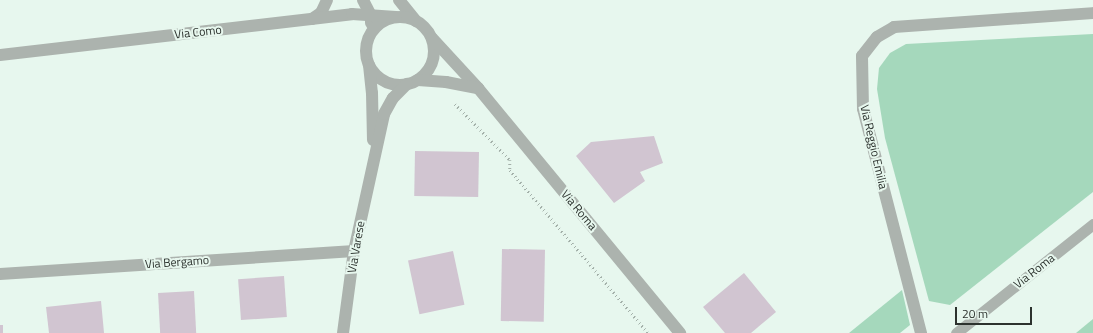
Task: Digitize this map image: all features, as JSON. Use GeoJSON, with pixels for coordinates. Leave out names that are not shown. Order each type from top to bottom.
{"type":"FeatureCollection","features":[{"type":"Feature","properties":{"kind":"street"},"geometry":{"type":"LineString","coordinates":[[312,19],[321,12],[327,0]]}},
{"type":"Feature","properties":{"kind":"street"},"geometry":{"type":"LineString","coordinates":[[363,0],[371,16],[371,34]]}},
{"type":"Feature","properties":{"kind":"street"},"geometry":{"type":"LineString","coordinates":[[399,0],[416,21],[425,28],[432,38],[434,47],[431,65],[413,82]]}},
{"type":"Feature","properties":{"kind":"street","name":"Via Reggio Emilia"},"geometry":{"type":"LineString","coordinates":[[921,333],[863,109],[862,56],[877,36],[894,27],[1093,13]]}},
{"type":"Feature","properties":{"kind":"street","name":"Via Como"},"geometry":{"type":"LineString","coordinates":[[0,55],[352,14],[396,17]]}},
{"type":"Feature","properties":{"kind":"street"},"geometry":{"type":"LineString","coordinates":[[416,21],[396,17],[386,20],[371,34],[367,44],[366,54],[369,65],[376,74],[385,81],[396,85],[413,82],[446,82],[478,88]]}},
{"type":"Feature","properties":{"kind":"street","name":"Via Roma"},"geometry":{"type":"LineString","coordinates":[[432,38],[478,88],[680,333]]}},
{"type":"Feature","properties":{"kind":"street","name":"Via Varese"},"geometry":{"type":"LineString","coordinates":[[369,65],[372,93],[374,162]]}},
{"type":"Feature","properties":{"kind":"street","name":"Via Varese"},"geometry":{"type":"LineString","coordinates":[[342,333],[354,251],[384,114],[393,98],[413,82]]}},
{"type":"Feature","properties":{"kind":"street","name":"Via Bergamo"},"geometry":{"type":"LineString","coordinates":[[0,274],[354,251]]}},
{"type":"Feature","properties":{"kind":"lane","name":"Via Roma"},"geometry":{"type":"LineString","coordinates":[[956,333],[1093,224]]}},
{"type":"Feature","properties":{"kind":"path"},"geometry":{"type":"LineString","coordinates":[[446,82],[440,91],[447,95],[510,160],[510,170],[648,333]]}},
{"type":"Feature","properties":{"kind":"green space"},"geometry":{"type":"Polygon","coordinates":[[[1093,34],[1093,192],[950,305],[929,301],[885,138],[877,89],[879,68],[890,53],[906,44],[1093,34]]]}},
{"type":"Feature","properties":{"kind":"green space"},"geometry":{"type":"Polygon","coordinates":[[[902,290],[910,325],[900,333],[849,333],[902,290]]]}},
{"type":"Feature","properties":{"kind":"green space"},"geometry":{"type":"Polygon","coordinates":[[[1093,319],[1093,333],[1076,333],[1093,319]]]}},
{"type":"Feature","properties":{"kind":"building"},"geometry":{"type":"Polygon","coordinates":[[[654,136],[663,163],[640,172],[645,181],[614,203],[576,156],[591,142],[654,136]]]}},
{"type":"Feature","properties":{"kind":"building"},"geometry":{"type":"Polygon","coordinates":[[[415,151],[479,152],[478,197],[414,196],[415,151]]]}},
{"type":"Feature","properties":{"kind":"building"},"geometry":{"type":"Polygon","coordinates":[[[502,249],[545,250],[544,322],[501,321],[502,249]]]}},
{"type":"Feature","properties":{"kind":"building"},"geometry":{"type":"Polygon","coordinates":[[[453,251],[464,305],[419,314],[408,261],[453,251]]]}},
{"type":"Feature","properties":{"kind":"building"},"geometry":{"type":"Polygon","coordinates":[[[744,273],[776,312],[751,333],[725,333],[703,307],[744,273]]]}},
{"type":"Feature","properties":{"kind":"building"},"geometry":{"type":"Polygon","coordinates":[[[284,276],[287,317],[241,320],[238,279],[284,276]]]}},
{"type":"Feature","properties":{"kind":"building"},"geometry":{"type":"Polygon","coordinates":[[[194,291],[196,333],[160,333],[158,293],[194,291]]]}},
{"type":"Feature","properties":{"kind":"building"},"geometry":{"type":"Polygon","coordinates":[[[101,301],[104,333],[49,333],[46,307],[101,301]]]}},
{"type":"Feature","properties":{"kind":"building"},"geometry":{"type":"Polygon","coordinates":[[[0,325],[3,325],[3,333],[0,333],[0,325]]]}}]}
